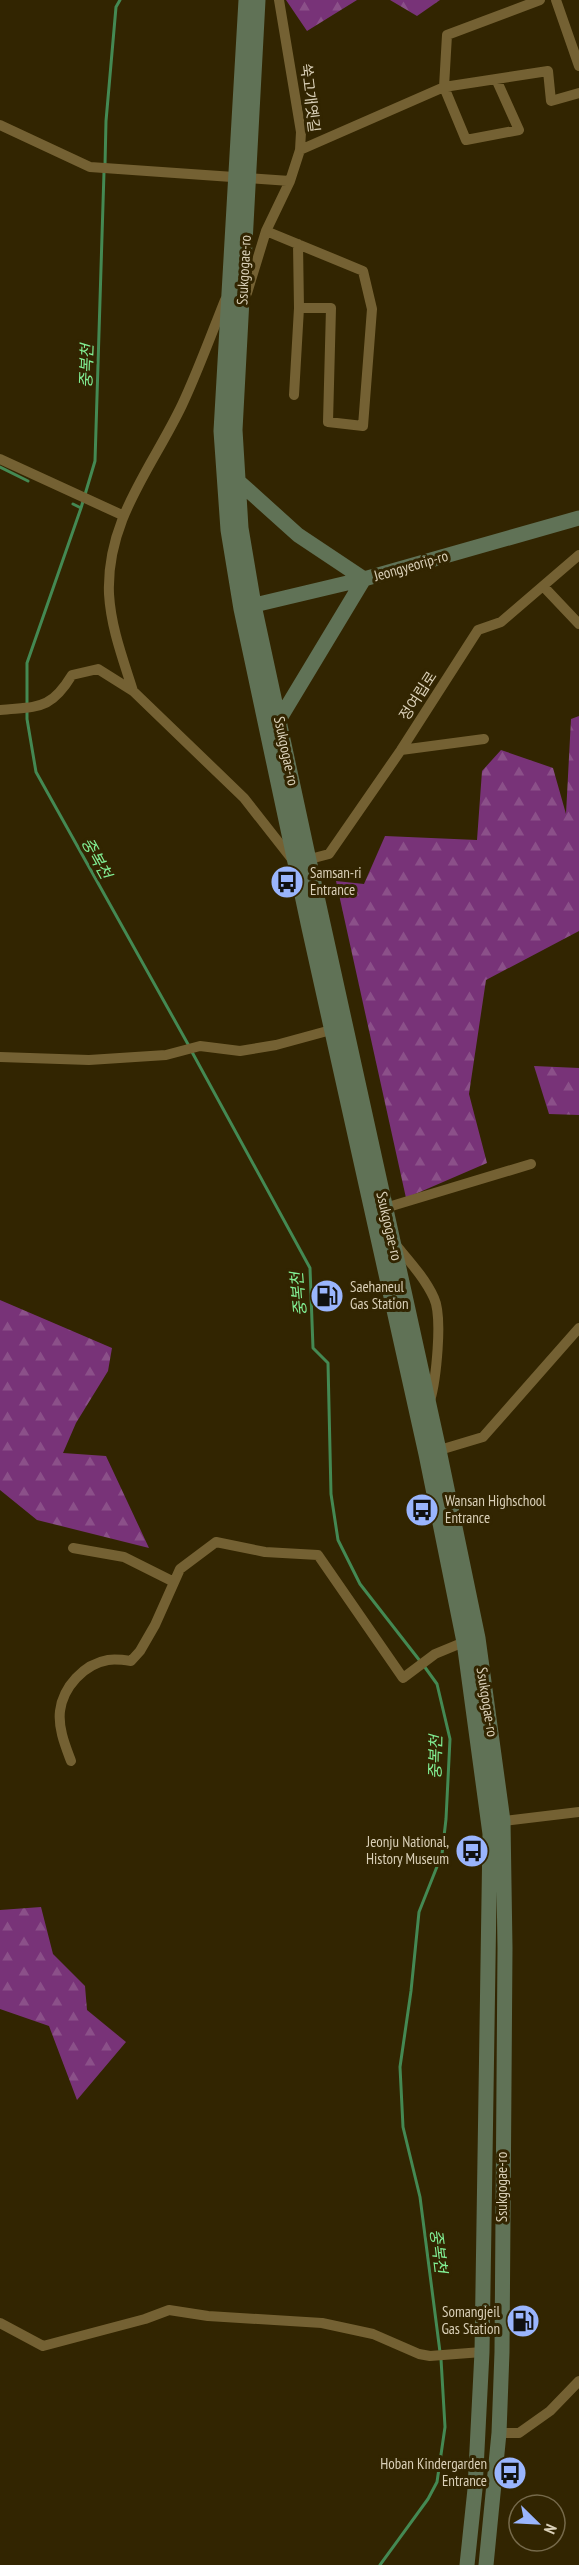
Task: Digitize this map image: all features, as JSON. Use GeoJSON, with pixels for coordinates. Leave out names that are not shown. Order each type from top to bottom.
{"type":"FeatureCollection","features":[{"type":"Feature","properties":{"kind":"street","name":"Ssukgogae-ro"},"geometry":{"type":"LineString","coordinates":[[246,0],[242,311],[235,430],[248,607],[302,862],[393,1242],[429,1407],[433,1452],[496,1822],[490,1834],[482,2352],[475,2488],[467,2565]]}},
{"type":"Feature","properties":{"kind":"street","name":"Ssukgogae-ro"},"geometry":{"type":"LineString","coordinates":[[258,0],[242,178],[228,292],[221,431],[228,530],[279,720],[332,1030],[478,1638],[496,1822],[505,1948],[502,2352],[499,2433],[486,2565]]}},
{"type":"Feature","properties":{"kind":"street","name":"쑥고개옛길"},"geometry":{"type":"LineString","coordinates":[[242,311],[266,231],[290,181],[300,150],[301,132],[279,0]]}},
{"type":"Feature","properties":{"kind":"street"},"geometry":{"type":"LineString","coordinates":[[496,79],[519,130],[466,141],[444,87],[447,35],[540,0]]}},
{"type":"Feature","properties":{"kind":"street"},"geometry":{"type":"LineString","coordinates":[[556,0],[579,66]]}},
{"type":"Feature","properties":{"kind":"street"},"geometry":{"type":"LineString","coordinates":[[300,150],[444,87],[548,71],[551,101],[579,93]]}},
{"type":"Feature","properties":{"kind":"street"},"geometry":{"type":"LineString","coordinates":[[0,125],[79,164],[95,168],[290,181]]}},
{"type":"Feature","properties":{"kind":"street"},"geometry":{"type":"LineString","coordinates":[[266,231],[363,271],[372,309],[363,426],[328,422],[331,308],[299,308]]}},
{"type":"Feature","properties":{"kind":"street"},"geometry":{"type":"LineString","coordinates":[[294,395],[299,308],[298,244]]}},
{"type":"Feature","properties":{"kind":"street"},"geometry":{"type":"LineString","coordinates":[[133,691],[112,626],[109,592],[112,553],[122,515],[181,405],[228,292]]}},
{"type":"Feature","properties":{"kind":"street"},"geometry":{"type":"LineString","coordinates":[[0,459],[74,495],[122,515]]}},
{"type":"Feature","properties":{"kind":"street"},"geometry":{"type":"LineString","coordinates":[[238,481],[298,536],[364,579],[279,720]]}},
{"type":"Feature","properties":{"kind":"street","name":"Jeongyeorip-ro"},"geometry":{"type":"LineString","coordinates":[[248,607],[364,579],[579,518]]}},
{"type":"Feature","properties":{"kind":"street","name":"정여립로"},"geometry":{"type":"LineString","coordinates":[[302,862],[329,854],[401,750],[478,630],[501,622],[579,555]]}},
{"type":"Feature","properties":{"kind":"street"},"geometry":{"type":"LineString","coordinates":[[543,586],[579,624]]}},
{"type":"Feature","properties":{"kind":"street"},"geometry":{"type":"LineString","coordinates":[[0,710],[43,706],[62,692],[72,675],[98,669],[133,691],[244,798],[302,862]]}},
{"type":"Feature","properties":{"kind":"street"},"geometry":{"type":"LineString","coordinates":[[401,750],[484,739]]}},
{"type":"Feature","properties":{"kind":"street"},"geometry":{"type":"LineString","coordinates":[[0,1057],[89,1060],[166,1055],[200,1046],[240,1052],[332,1030]]}},
{"type":"Feature","properties":{"kind":"street"},"geometry":{"type":"LineString","coordinates":[[385,1208],[531,1164]]}},
{"type":"Feature","properties":{"kind":"street"},"geometry":{"type":"LineString","coordinates":[[393,1242],[417,1271],[435,1300],[438,1335],[434,1389],[429,1407]]}},
{"type":"Feature","properties":{"kind":"street"},"geometry":{"type":"LineString","coordinates":[[433,1452],[483,1437],[579,1328]]}},
{"type":"Feature","properties":{"kind":"street"},"geometry":{"type":"LineString","coordinates":[[71,1761],[63,1740],[60,1711],[67,1689],[84,1669],[107,1660],[131,1660],[140,1651],[155,1625],[180,1569],[216,1542],[265,1552],[318,1555],[403,1678],[435,1654],[464,1642]]}},
{"type":"Feature","properties":{"kind":"street"},"geometry":{"type":"LineString","coordinates":[[73,1548],[124,1557],[174,1582]]}},
{"type":"Feature","properties":{"kind":"street"},"geometry":{"type":"LineString","coordinates":[[496,1822],[579,1812]]}},
{"type":"Feature","properties":{"kind":"street"},"geometry":{"type":"LineString","coordinates":[[0,2323],[43,2346],[145,2319],[169,2310],[208,2316],[322,2323],[373,2334],[419,2354],[482,2352]]}},
{"type":"Feature","properties":{"kind":"street"},"geometry":{"type":"LineString","coordinates":[[499,2433],[519,2433],[550,2411],[579,2381]]}},
{"type":"Feature","properties":{"kind":"green space"},"geometry":{"type":"Polygon","coordinates":[[[286,0],[357,0],[307,31],[286,0]]]}},
{"type":"Feature","properties":{"kind":"green space"},"geometry":{"type":"Polygon","coordinates":[[[390,0],[440,0],[417,16],[390,0]]]}},
{"type":"Feature","properties":{"kind":"green space"},"geometry":{"type":"Polygon","coordinates":[[[579,716],[579,931],[486,980],[469,1094],[487,1163],[406,1198],[336,881],[364,884],[385,836],[477,840],[482,771],[501,750],[553,768],[566,814],[571,719],[579,716]]]}},
{"type":"Feature","properties":{"kind":"green space"},"geometry":{"type":"Polygon","coordinates":[[[534,1066],[579,1068],[579,1115],[549,1114],[534,1066]]]}},
{"type":"Feature","properties":{"kind":"green space"},"geometry":{"type":"Polygon","coordinates":[[[0,1300],[112,1348],[108,1371],[76,1423],[63,1453],[106,1456],[149,1548],[37,1520],[0,1490],[0,1300]]]}},
{"type":"Feature","properties":{"kind":"green space"},"geometry":{"type":"Polygon","coordinates":[[[41,1907],[53,1954],[85,1986],[87,2010],[126,2042],[77,2100],[49,2026],[0,2009],[0,1910],[41,1907]]]}},
{"type":"Feature","properties":{"kind":"waterway","name":"중복천"},"geometry":{"type":"LineString","coordinates":[[105,165],[106,121],[116,7],[120,0]]}},
{"type":"Feature","properties":{"kind":"waterway","name":"중복천"},"geometry":{"type":"LineString","coordinates":[[104,172],[95,461],[27,663],[27,719],[36,772],[189,1046]]}},
{"type":"Feature","properties":{"kind":"waterway"},"geometry":{"type":"LineString","coordinates":[[0,467],[28,481]]}},
{"type":"Feature","properties":{"kind":"waterway"},"geometry":{"type":"LineString","coordinates":[[73,504],[81,508]]}},
{"type":"Feature","properties":{"kind":"waterway","name":"중복천"},"geometry":{"type":"LineString","coordinates":[[192,1052],[310,1268],[313,1348],[328,1363],[331,1494],[338,1540],[360,1584],[420,1661]]}},
{"type":"Feature","properties":{"kind":"waterway","name":"중복천"},"geometry":{"type":"LineString","coordinates":[[424,1666],[437,1684],[450,1739],[446,1819],[442,1854],[419,1912],[400,2067],[403,2127],[420,2197],[440,2352]]}},
{"type":"Feature","properties":{"kind":"waterway","name":"중복천"},"geometry":{"type":"LineString","coordinates":[[380,2565],[428,2499],[437,2482],[445,2427],[441,2359]]}},
{"type":"Feature","properties":{"kind":"place","name":"Samsan-ri Entrance"},"geometry":{"type":"Point","coordinates":[287,882]}},
{"type":"Feature","properties":{"kind":"place","name":"Saehaneul Gas Station"},"geometry":{"type":"Point","coordinates":[327,1296]}},
{"type":"Feature","properties":{"kind":"place","name":"Wansan Highschool Entrance"},"geometry":{"type":"Point","coordinates":[422,1510]}},
{"type":"Feature","properties":{"kind":"place","name":"Jeonju National, History Museum"},"geometry":{"type":"Point","coordinates":[472,1851]}},
{"type":"Feature","properties":{"kind":"place","name":"Somangjeil Gas Station"},"geometry":{"type":"Point","coordinates":[523,2321]}},
{"type":"Feature","properties":{"kind":"place","name":"Hoban Kindergarden Entrance"},"geometry":{"type":"Point","coordinates":[510,2473]}}]}
